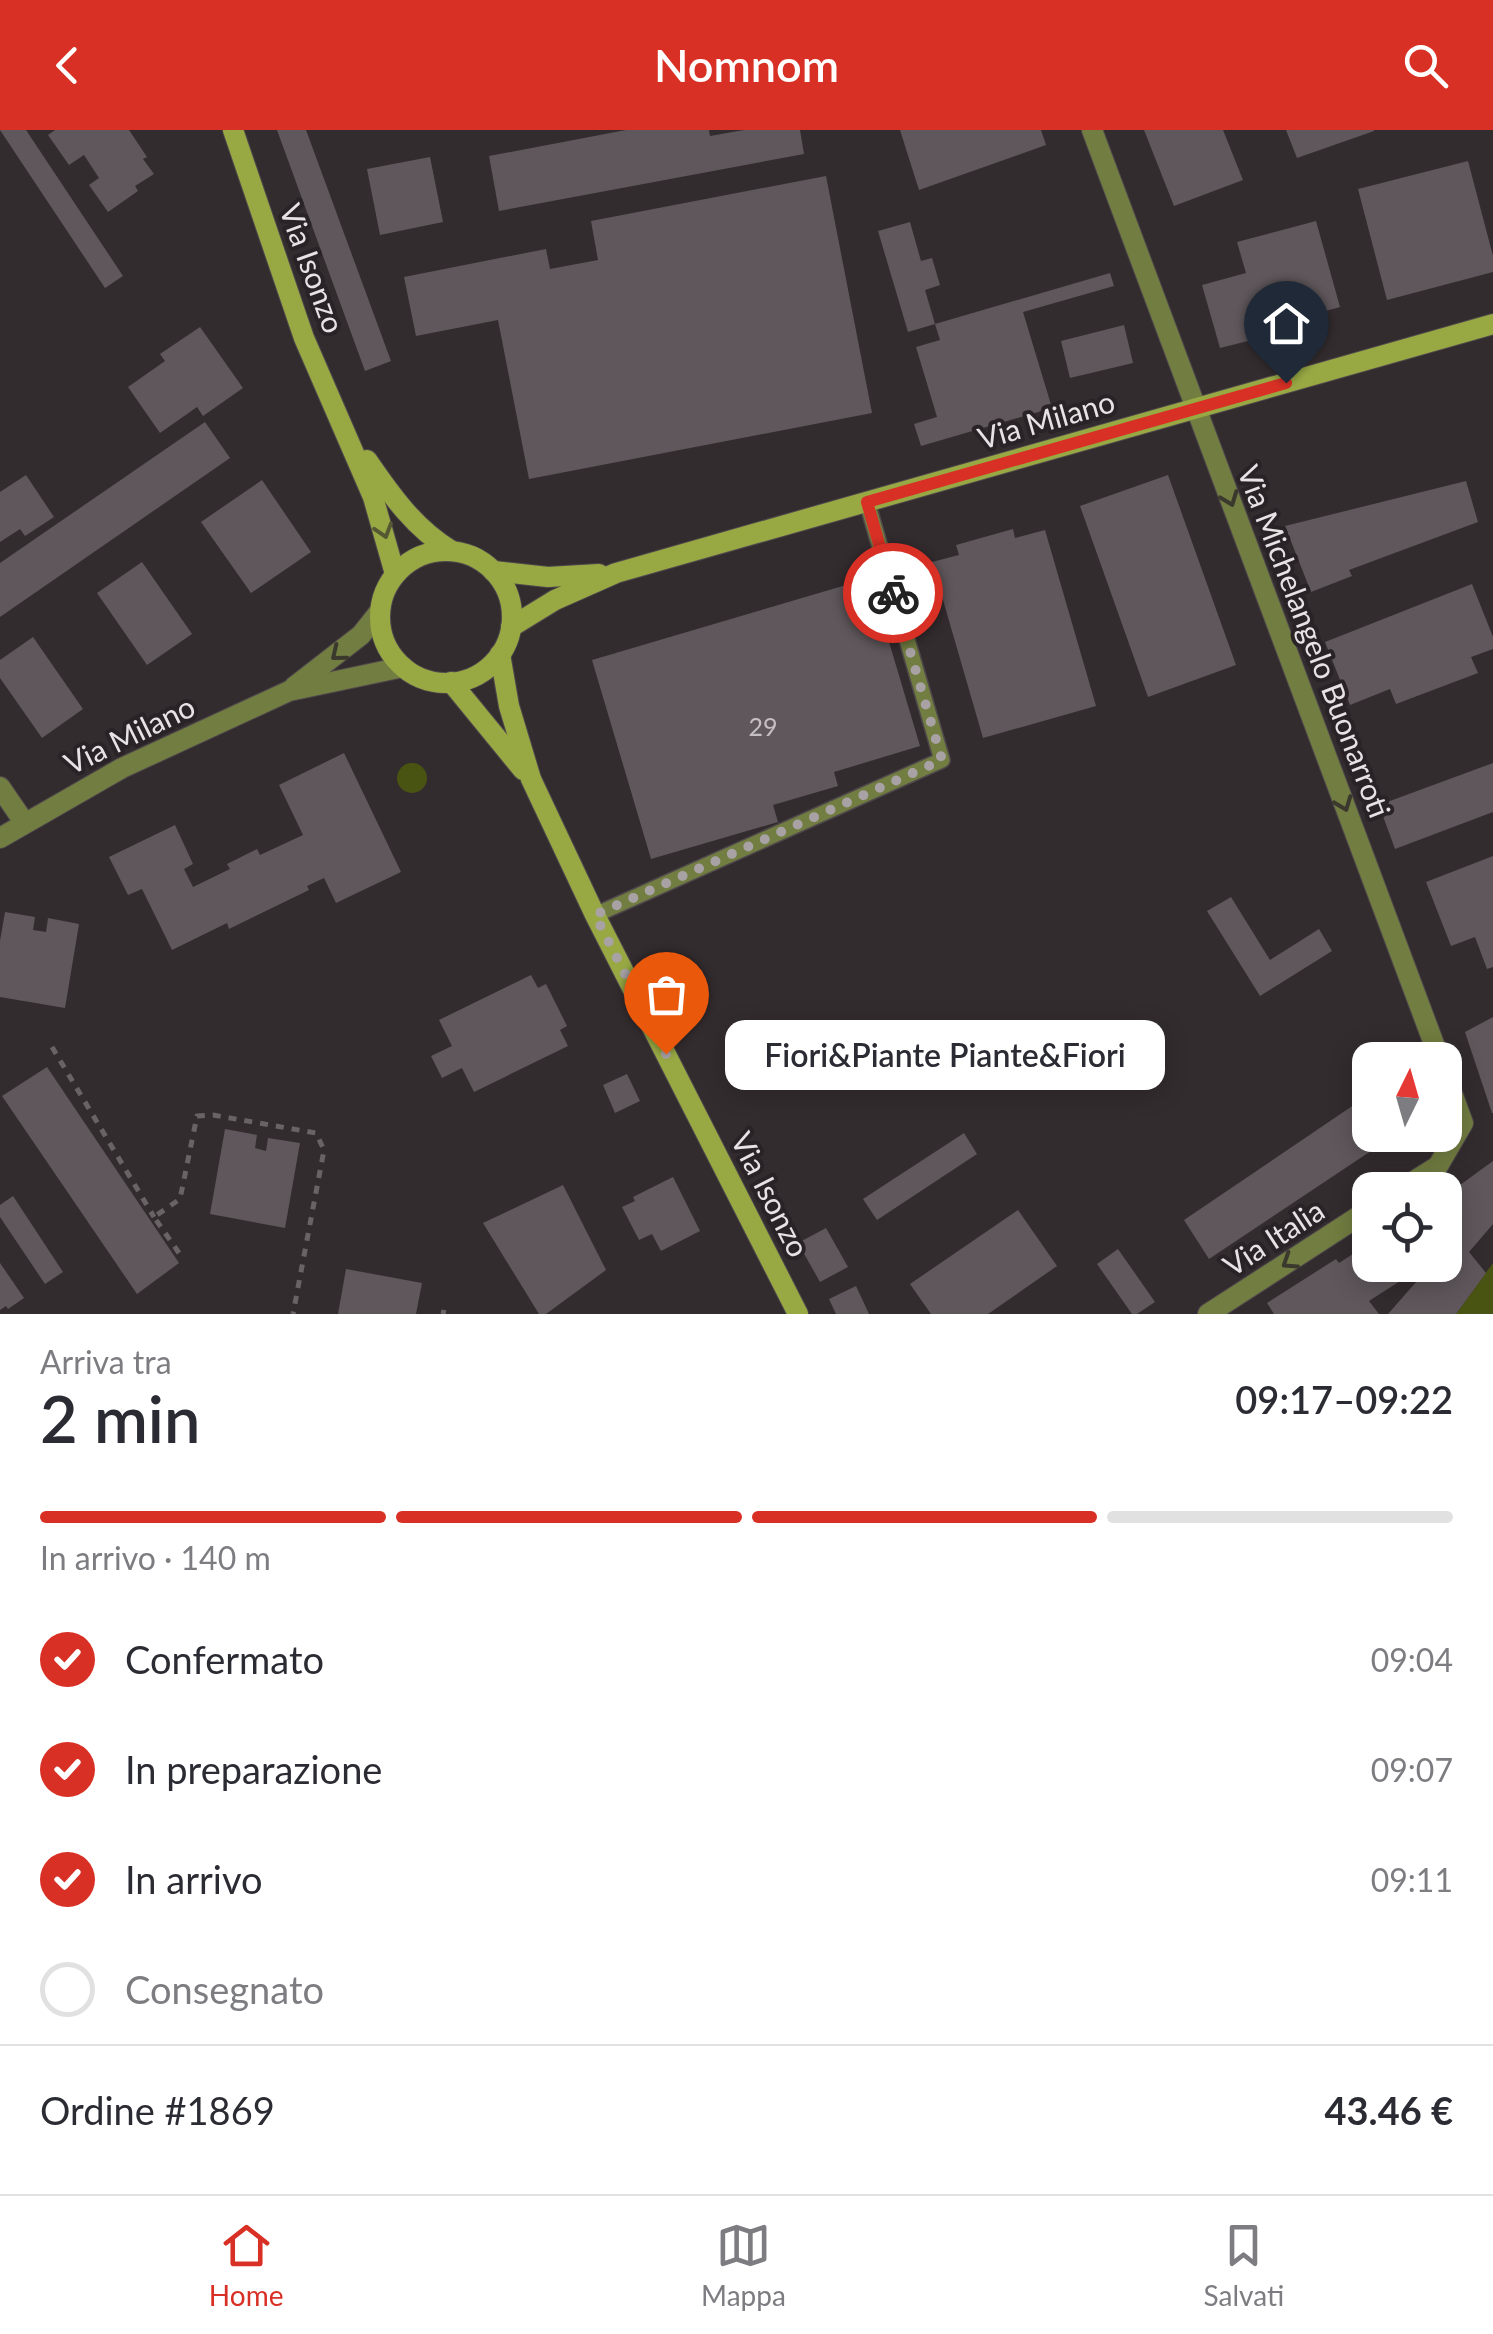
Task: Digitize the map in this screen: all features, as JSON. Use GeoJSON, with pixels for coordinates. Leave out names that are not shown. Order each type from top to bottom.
{"type":"FeatureCollection","features":[{"type":"Feature","properties":{"kind":"street","name":"Via Isonzo"},"geometry":{"type":"LineString","coordinates":[[233,130],[286,291],[373,497],[395,574]]}},
{"type":"Feature","properties":{"kind":"street","name":"Via Michelangelo Buonarroti"},"geometry":{"type":"LineString","coordinates":[[1092,130],[1433,1042]]}},
{"type":"Feature","properties":{"kind":"street","name":"Via Milano"},"geometry":{"type":"LineString","coordinates":[[511,626],[554,600],[616,573],[1493,324]]}},
{"type":"Feature","properties":{"kind":"street","name":"Via Isonzo"},"geometry":{"type":"LineString","coordinates":[[343,424],[393,498],[431,538],[454,552]]}},
{"type":"Feature","properties":{"kind":"street"},"geometry":{"type":"LineString","coordinates":[[454,552],[476,558],[493,571],[505,588],[511,626],[500,654],[487,669],[450,682],[425,679],[402,666],[384,642],[380,611],[382,598],[395,574],[422,556],[454,552]]}},
{"type":"Feature","properties":{"kind":"street","name":"Via Milano"},"geometry":{"type":"LineString","coordinates":[[493,571],[548,577],[616,573]]}},
{"type":"Feature","properties":{"kind":"street","name":"Via Milano"},"geometry":{"type":"LineString","coordinates":[[289,691],[361,635],[380,611]]}},
{"type":"Feature","properties":{"kind":"street","name":"Via Isonzo"},"geometry":{"type":"LineString","coordinates":[[500,654],[509,706],[531,779],[595,915],[798,1314]]}},
{"type":"Feature","properties":{"kind":"street","name":"Via Milano"},"geometry":{"type":"LineString","coordinates":[[0,838],[122,768],[289,691],[402,666]]}},
{"type":"Feature","properties":{"kind":"street","name":"Via Isonzo"},"geometry":{"type":"LineString","coordinates":[[450,682],[531,779]]}},
{"type":"Feature","properties":{"kind":"street"},"geometry":{"type":"LineString","coordinates":[[0,787],[24,822]]}},
{"type":"Feature","properties":{"kind":"street"},"geometry":{"type":"LineString","coordinates":[[1428,1172],[1438,1166],[1446,1152]]}},
{"type":"Feature","properties":{"kind":"street","name":"Via Italia"},"geometry":{"type":"LineString","coordinates":[[1208,1314],[1352,1222]]}},
{"type":"Feature","properties":{"kind":"lane"},"geometry":{"type":"LineString","coordinates":[[595,915],[942,760],[867,502]]}},
{"type":"Feature","properties":{"kind":"path"},"geometry":{"type":"LineString","coordinates":[[52,1047],[179,1253]]}},
{"type":"Feature","properties":{"kind":"path"},"geometry":{"type":"LineString","coordinates":[[154,1217],[180,1198],[197,1116],[213,1115],[316,1133],[324,1150],[293,1314]]}},
{"type":"Feature","properties":{"kind":"green space"},"geometry":{"type":"Polygon","coordinates":[[[412,763],[423,767],[427,778],[423,789],[412,793],[401,789],[397,778],[401,767],[412,763]]]}},
{"type":"Feature","properties":{"kind":"green space"},"geometry":{"type":"Polygon","coordinates":[[[1493,1263],[1493,1314],[1456,1314],[1493,1263]]]}},
{"type":"Feature","properties":{"kind":"building"},"geometry":{"type":"Polygon","coordinates":[[[0,130],[26,130],[123,276],[105,288],[0,130]]]}},
{"type":"Feature","properties":{"kind":"building"},"geometry":{"type":"Polygon","coordinates":[[[55,130],[129,130],[154,174],[108,212],[89,185],[99,178],[84,155],[69,165],[48,135],[55,130]]]}},
{"type":"Feature","properties":{"kind":"building"},"geometry":{"type":"Polygon","coordinates":[[[277,130],[306,130],[391,361],[365,371],[277,130]]]}},
{"type":"Feature","properties":{"kind":"building"},"geometry":{"type":"Polygon","coordinates":[[[626,130],[709,130],[710,136],[744,130],[800,130],[804,154],[499,211],[489,156],[626,130]]]}},
{"type":"Feature","properties":{"kind":"building"},"geometry":{"type":"Polygon","coordinates":[[[900,130],[1041,130],[1046,145],[919,190],[900,130]]]}},
{"type":"Feature","properties":{"kind":"building"},"geometry":{"type":"Polygon","coordinates":[[[1144,130],[1223,130],[1243,180],[1174,206],[1144,130]]]}},
{"type":"Feature","properties":{"kind":"building"},"geometry":{"type":"Polygon","coordinates":[[[1286,130],[1374,130],[1374,131],[1297,158],[1286,130]]]}},
{"type":"Feature","properties":{"kind":"building"},"geometry":{"type":"Polygon","coordinates":[[[430,157],[443,222],[380,235],[367,169],[430,157]]]}},
{"type":"Feature","properties":{"kind":"building"},"geometry":{"type":"Polygon","coordinates":[[[1468,161],[1493,256],[1493,272],[1387,300],[1358,189],[1468,161]]]}},
{"type":"Feature","properties":{"kind":"building"},"geometry":{"type":"Polygon","coordinates":[[[826,176],[872,413],[529,479],[498,320],[416,336],[404,277],[546,249],[550,269],[598,260],[591,221],[826,176]]]}},
{"type":"Feature","properties":{"kind":"building"},"geometry":{"type":"Polygon","coordinates":[[[1316,221],[1340,307],[1261,329],[1264,337],[1220,348],[1202,285],[1246,273],[1237,242],[1316,221]]]}},
{"type":"Feature","properties":{"kind":"building"},"geometry":{"type":"Polygon","coordinates":[[[910,222],[921,261],[932,258],[940,285],[925,290],[935,324],[908,332],[878,231],[910,222]]]}},
{"type":"Feature","properties":{"kind":"building"},"geometry":{"type":"Polygon","coordinates":[[[1110,273],[1114,286],[1023,312],[1052,408],[921,446],[914,424],[937,417],[916,347],[940,340],[935,324],[1110,273]]]}},
{"type":"Feature","properties":{"kind":"building"},"geometry":{"type":"Polygon","coordinates":[[[1124,325],[1133,363],[1070,378],[1061,341],[1124,325]]]}},
{"type":"Feature","properties":{"kind":"building"},"geometry":{"type":"Polygon","coordinates":[[[200,327],[243,388],[203,416],[197,407],[160,433],[128,387],[165,361],[160,354],[200,327]]]}},
{"type":"Feature","properties":{"kind":"building"},"geometry":{"type":"Polygon","coordinates":[[[205,422],[230,458],[0,617],[0,563],[205,422]]]}},
{"type":"Feature","properties":{"kind":"building"},"geometry":{"type":"Polygon","coordinates":[[[26,475],[54,517],[25,536],[20,529],[0,542],[0,492],[26,475]]]}},
{"type":"Feature","properties":{"kind":"building"},"geometry":{"type":"Polygon","coordinates":[[[1168,475],[1236,665],[1148,697],[1080,506],[1168,475]]]}},
{"type":"Feature","properties":{"kind":"building"},"geometry":{"type":"Polygon","coordinates":[[[262,480],[311,552],[251,593],[201,522],[262,480]]]}},
{"type":"Feature","properties":{"kind":"building"},"geometry":{"type":"Polygon","coordinates":[[[1466,481],[1478,522],[1349,570],[1352,576],[1311,592],[1285,526],[1466,481]]]}},
{"type":"Feature","properties":{"kind":"building"},"geometry":{"type":"Polygon","coordinates":[[[1013,529],[1015,538],[1045,530],[1096,706],[983,738],[932,562],[959,555],[956,545],[1013,529]]]}},
{"type":"Feature","properties":{"kind":"building"},"geometry":{"type":"Polygon","coordinates":[[[142,562],[192,634],[147,665],[97,593],[142,562]]]}},
{"type":"Feature","properties":{"kind":"building"},"geometry":{"type":"Polygon","coordinates":[[[870,578],[920,746],[834,772],[838,786],[773,805],[778,822],[651,859],[592,660],[870,578]]]}},
{"type":"Feature","properties":{"kind":"building"},"geometry":{"type":"Polygon","coordinates":[[[1472,584],[1493,637],[1493,649],[1471,657],[1478,673],[1396,704],[1390,689],[1350,705],[1325,642],[1472,584]]]}},
{"type":"Feature","properties":{"kind":"building"},"geometry":{"type":"Polygon","coordinates":[[[33,637],[83,709],[42,738],[0,678],[0,660],[33,637]]]}},
{"type":"Feature","properties":{"kind":"building"},"geometry":{"type":"Polygon","coordinates":[[[344,753],[401,872],[336,903],[324,878],[307,886],[309,890],[229,929],[227,923],[172,950],[142,889],[128,895],[109,857],[175,825],[193,864],[184,869],[193,887],[230,869],[227,864],[257,849],[260,855],[303,835],[279,785],[344,753]]]}},
{"type":"Feature","properties":{"kind":"building"},"geometry":{"type":"Polygon","coordinates":[[[1493,763],[1493,812],[1395,849],[1379,805],[1493,763]]]}},
{"type":"Feature","properties":{"kind":"building"},"geometry":{"type":"Polygon","coordinates":[[[1493,856],[1493,967],[1487,969],[1475,937],[1451,946],[1426,882],[1493,856]]]}},
{"type":"Feature","properties":{"kind":"building"},"geometry":{"type":"Polygon","coordinates":[[[1231,897],[1270,960],[1319,929],[1332,951],[1260,996],[1207,911],[1231,897]]]}},
{"type":"Feature","properties":{"kind":"building"},"geometry":{"type":"Polygon","coordinates":[[[5,912],[35,917],[33,930],[46,932],[48,918],[79,924],[65,1008],[0,997],[0,941],[5,912]]]}},
{"type":"Feature","properties":{"kind":"building"},"geometry":{"type":"Polygon","coordinates":[[[531,975],[538,988],[546,984],[567,1026],[560,1030],[568,1046],[474,1092],[462,1068],[442,1078],[431,1056],[452,1046],[439,1020],[531,975]]]}},
{"type":"Feature","properties":{"kind":"building"},"geometry":{"type":"Polygon","coordinates":[[[1493,1017],[1493,1113],[1492,1113],[1465,1032],[1493,1017]]]}},
{"type":"Feature","properties":{"kind":"building"},"geometry":{"type":"Polygon","coordinates":[[[47,1067],[179,1263],[137,1294],[2,1096],[47,1067]]]}},
{"type":"Feature","properties":{"kind":"building"},"geometry":{"type":"Polygon","coordinates":[[[627,1074],[640,1101],[615,1113],[603,1085],[627,1074]]]}},
{"type":"Feature","properties":{"kind":"building"},"geometry":{"type":"Polygon","coordinates":[[[1352,1106],[1352,1152],[1370,1152],[1209,1259],[1184,1220],[1352,1106]]]}},
{"type":"Feature","properties":{"kind":"building"},"geometry":{"type":"Polygon","coordinates":[[[225,1129],[257,1135],[255,1148],[266,1151],[268,1138],[300,1143],[285,1228],[210,1214],[225,1129]]]}},
{"type":"Feature","properties":{"kind":"building"},"geometry":{"type":"Polygon","coordinates":[[[964,1133],[977,1154],[877,1220],[863,1199],[964,1133]]]}},
{"type":"Feature","properties":{"kind":"building"},"geometry":{"type":"Polygon","coordinates":[[[1493,1161],[1493,1224],[1469,1252],[1486,1273],[1456,1314],[1388,1314],[1416,1282],[1462,1282],[1462,1184],[1493,1161]]]}},
{"type":"Feature","properties":{"kind":"building"},"geometry":{"type":"Polygon","coordinates":[[[673,1177],[700,1231],[661,1251],[652,1234],[639,1240],[622,1207],[635,1201],[633,1197],[673,1177]]]}},
{"type":"Feature","properties":{"kind":"building"},"geometry":{"type":"Polygon","coordinates":[[[563,1185],[606,1270],[546,1314],[539,1314],[483,1223],[563,1185]]]}},
{"type":"Feature","properties":{"kind":"building"},"geometry":{"type":"Polygon","coordinates":[[[13,1196],[63,1272],[45,1284],[0,1217],[0,1205],[13,1196]]]}},
{"type":"Feature","properties":{"kind":"building"},"geometry":{"type":"Polygon","coordinates":[[[1018,1210],[1057,1266],[988,1314],[931,1314],[910,1284],[1018,1210]]]}},
{"type":"Feature","properties":{"kind":"building"},"geometry":{"type":"Polygon","coordinates":[[[826,1228],[848,1267],[820,1282],[798,1243],[826,1228]]]}},
{"type":"Feature","properties":{"kind":"building"},"geometry":{"type":"Polygon","coordinates":[[[1118,1249],[1155,1302],[1137,1314],[1132,1314],[1097,1264],[1118,1249]]]}},
{"type":"Feature","properties":{"kind":"building"},"geometry":{"type":"Polygon","coordinates":[[[1352,1255],[1352,1282],[1399,1282],[1369,1301],[1379,1314],[1274,1314],[1267,1303],[1336,1259],[1339,1263],[1352,1255]]]}},
{"type":"Feature","properties":{"kind":"building"},"geometry":{"type":"Polygon","coordinates":[[[0,1263],[24,1298],[0,1310],[0,1263]]]}},
{"type":"Feature","properties":{"kind":"building"},"geometry":{"type":"Polygon","coordinates":[[[346,1269],[422,1283],[416,1314],[338,1314],[346,1269]]]}},
{"type":"Feature","properties":{"kind":"building"},"geometry":{"type":"Polygon","coordinates":[[[856,1286],[869,1314],[836,1314],[829,1299],[856,1286]]]}},
{"type":"Feature","properties":{"kind":"way so far"},"geometry":{"type":"LineString","coordinates":[[666,1054],[595,915],[942,760],[893,593]]}},
{"type":"Feature","properties":{"kind":"place","name":"Fiori&Piante Piante&Fiori"},"geometry":{"type":"Point","coordinates":[666,1054]}},
{"type":"Feature","properties":{"kind":"route"},"geometry":{"type":"LineString","coordinates":[[893,593],[867,502],[1286,383]]}}]}
